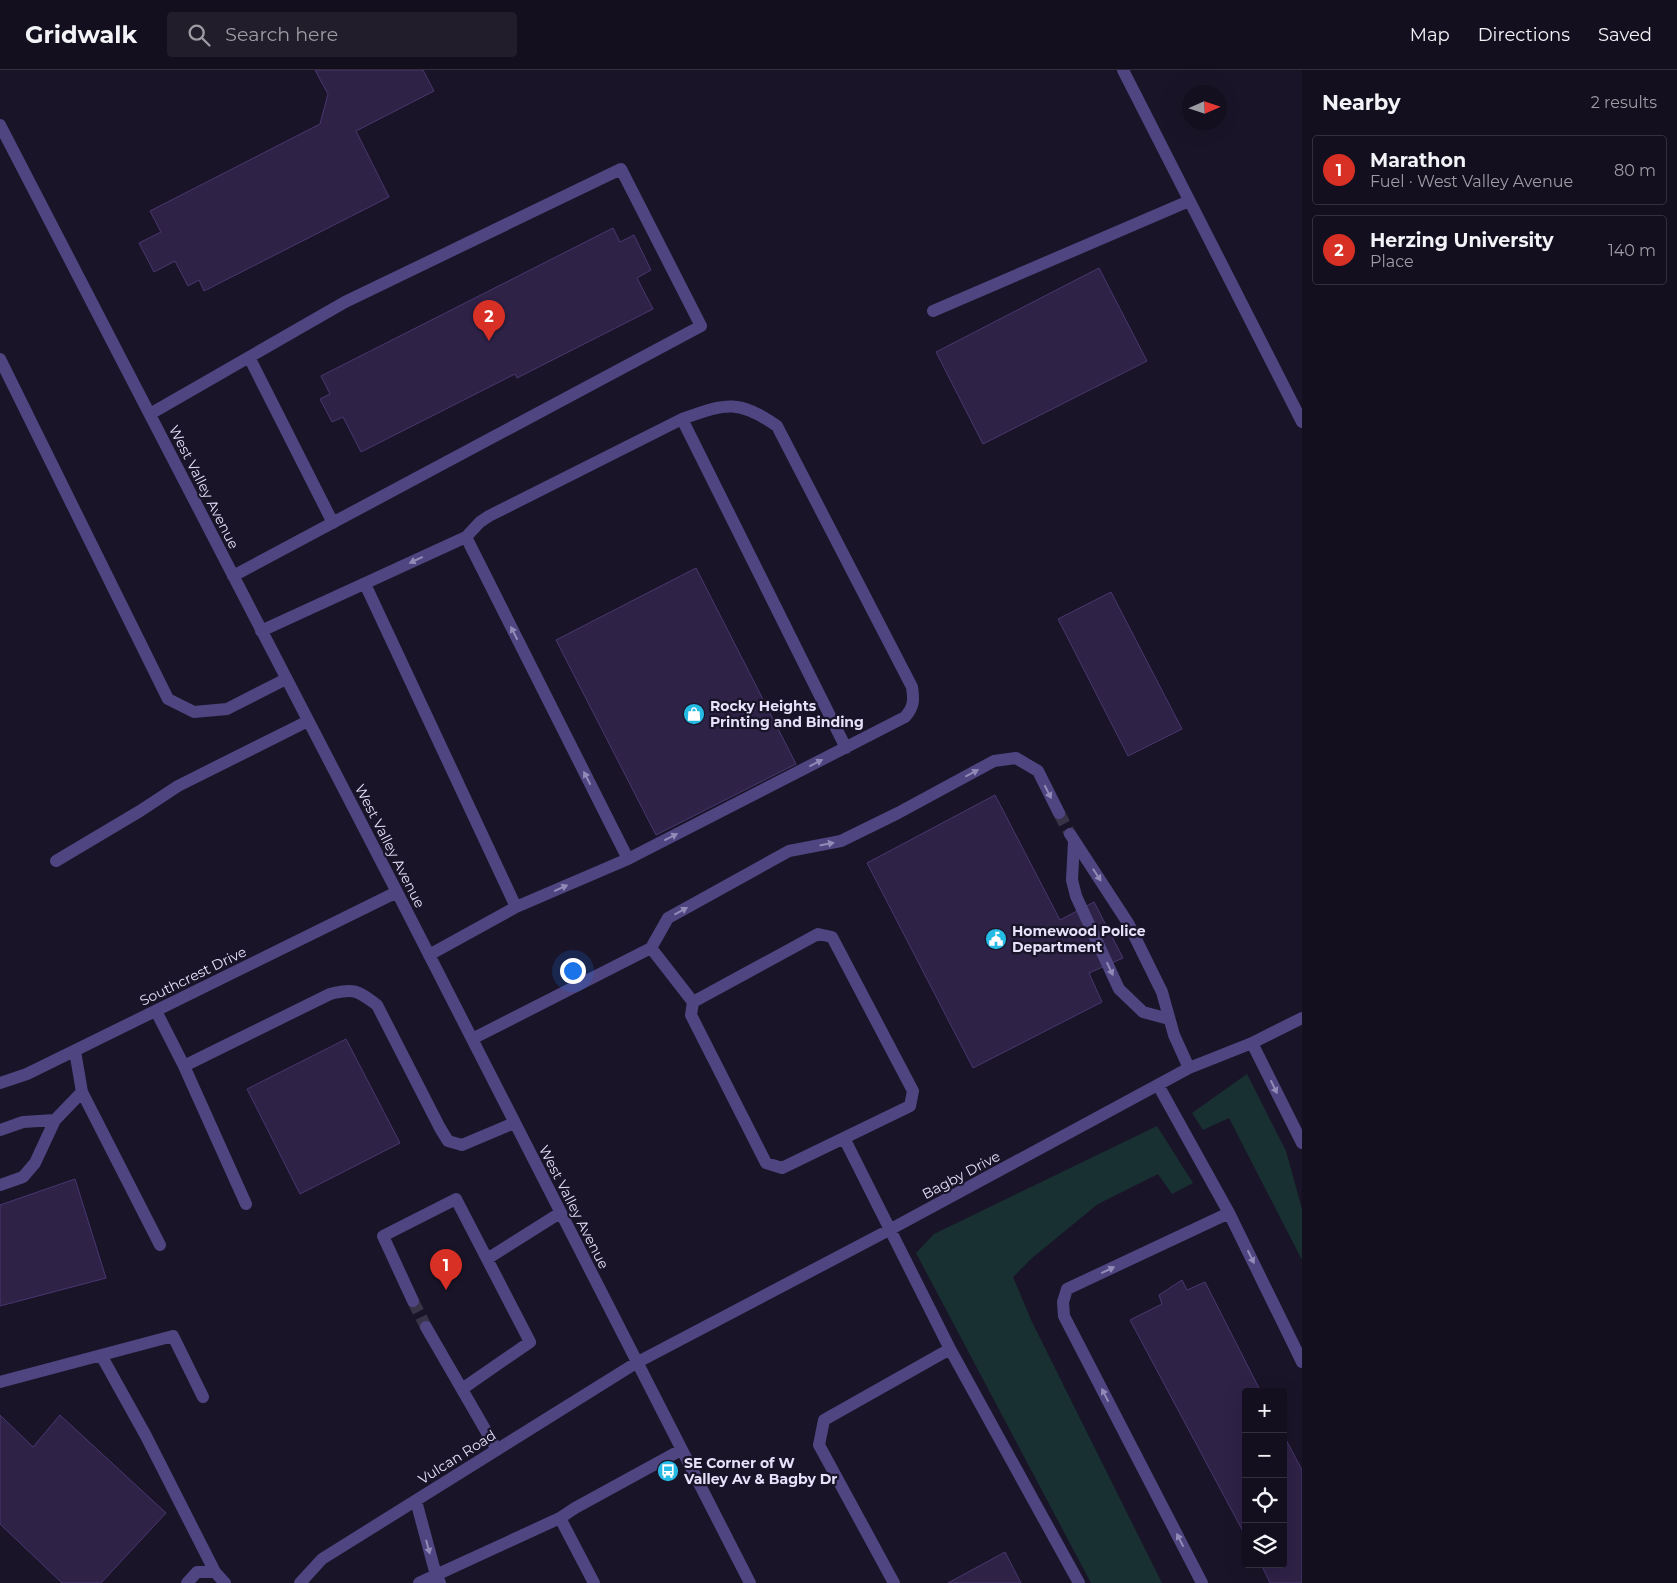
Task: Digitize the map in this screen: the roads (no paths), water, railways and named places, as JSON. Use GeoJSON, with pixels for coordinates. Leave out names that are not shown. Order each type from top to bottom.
{"type":"FeatureCollection","features":[{"type":"Feature","properties":{"kind":"street"},"geometry":{"type":"LineString","coordinates":[[1123,70],[1302,422]]}},
{"type":"Feature","properties":{"kind":"street","name":"West Valley Avenue"},"geometry":{"type":"LineString","coordinates":[[0,125],[4,143],[150,414],[472,1038],[636,1363],[750,1583]]}},
{"type":"Feature","properties":{"kind":"street"},"geometry":{"type":"LineString","coordinates":[[150,414],[345,302],[621,169],[701,326],[233,576]]}},
{"type":"Feature","properties":{"kind":"street"},"geometry":{"type":"LineString","coordinates":[[933,311],[1190,201]]}},
{"type":"Feature","properties":{"kind":"street"},"geometry":{"type":"LineString","coordinates":[[249,356],[333,522]]}},
{"type":"Feature","properties":{"kind":"street"},"geometry":{"type":"LineString","coordinates":[[0,359],[168,699],[194,712],[227,709],[286,678]]}},
{"type":"Feature","properties":{"kind":"street"},"geometry":{"type":"LineString","coordinates":[[261,631],[466,538],[480,522],[489,516],[682,419],[717,406],[733,406],[752,411],[777,426],[912,687],[914,700],[911,710],[905,717],[628,859],[516,907],[429,955]]}},
{"type":"Feature","properties":{"kind":"street"},"geometry":{"type":"LineString","coordinates":[[682,419],[846,748]]}},
{"type":"Feature","properties":{"kind":"street"},"geometry":{"type":"LineString","coordinates":[[466,538],[628,859]]}},
{"type":"Feature","properties":{"kind":"street"},"geometry":{"type":"LineString","coordinates":[[365,584],[516,907]]}},
{"type":"Feature","properties":{"kind":"street"},"geometry":{"type":"LineString","coordinates":[[56,861],[178,786],[308,721]]}},
{"type":"Feature","properties":{"kind":"street"},"geometry":{"type":"LineString","coordinates":[[472,1038],[651,948],[668,918],[789,851],[841,841],[898,813],[994,761],[1016,758],[1038,771],[1059,813]]}},
{"type":"Feature","properties":{"kind":"street"},"geometry":{"type":"LineString","coordinates":[[1169,1019],[1143,1012],[1120,989],[1076,896],[1072,880],[1072,837],[1128,923],[1162,992],[1174,1035],[1189,1068]]}},
{"type":"Feature","properties":{"kind":"street","name":"Southcrest Drive"},"geometry":{"type":"LineString","coordinates":[[0,1083],[28,1074],[76,1051],[397,892]]}},
{"type":"Feature","properties":{"kind":"street"},"geometry":{"type":"LineString","coordinates":[[651,948],[693,1002],[692,1015],[766,1163],[782,1168],[910,1106],[913,1091],[832,937],[818,934],[693,1002]]}},
{"type":"Feature","properties":{"kind":"street"},"geometry":{"type":"LineString","coordinates":[[184,1066],[330,994],[348,990],[362,994],[377,1005],[448,1141],[462,1145],[514,1122]]}},
{"type":"Feature","properties":{"kind":"street"},"geometry":{"type":"LineString","coordinates":[[156,1011],[184,1066],[246,1204]]}},
{"type":"Feature","properties":{"kind":"street","name":"Bagby Drive"},"geometry":{"type":"LineString","coordinates":[[636,1363],[891,1230],[1189,1068],[1252,1043],[1302,1018]]}},
{"type":"Feature","properties":{"kind":"street"},"geometry":{"type":"LineString","coordinates":[[1252,1043],[1302,1143]]}},
{"type":"Feature","properties":{"kind":"street"},"geometry":{"type":"LineString","coordinates":[[76,1051],[82,1092],[160,1245]]}},
{"type":"Feature","properties":{"kind":"street"},"geometry":{"type":"LineString","coordinates":[[1158,1085],[1229,1213],[1302,1362]]}},
{"type":"Feature","properties":{"kind":"street"},"geometry":{"type":"LineString","coordinates":[[0,1185],[24,1177],[35,1163],[55,1120],[82,1092]]}},
{"type":"Feature","properties":{"kind":"street"},"geometry":{"type":"LineString","coordinates":[[0,1130],[23,1122],[55,1120]]}},
{"type":"Feature","properties":{"kind":"street"},"geometry":{"type":"LineString","coordinates":[[844,1138],[950,1348],[1079,1583]]}},
{"type":"Feature","properties":{"kind":"street"},"geometry":{"type":"LineString","coordinates":[[412,1301],[383,1236],[456,1200],[530,1342],[462,1388]]}},
{"type":"Feature","properties":{"kind":"street"},"geometry":{"type":"LineString","coordinates":[[487,1259],[560,1212]]}},
{"type":"Feature","properties":{"kind":"street"},"geometry":{"type":"LineString","coordinates":[[1202,1583],[1064,1316],[1062,1302],[1067,1289],[1229,1213]]}},
{"type":"Feature","properties":{"kind":"street"},"geometry":{"type":"LineString","coordinates":[[426,1327],[497,1450]]}},
{"type":"Feature","properties":{"kind":"street"},"geometry":{"type":"LineString","coordinates":[[0,1382],[173,1336],[203,1397]]}},
{"type":"Feature","properties":{"kind":"street"},"geometry":{"type":"LineString","coordinates":[[894,1583],[819,1444],[824,1420],[950,1348]]}},
{"type":"Feature","properties":{"kind":"street"},"geometry":{"type":"LineString","coordinates":[[101,1355],[146,1436],[214,1572],[225,1583]]}},
{"type":"Feature","properties":{"kind":"street","name":"Vulcan Road"},"geometry":{"type":"LineString","coordinates":[[300,1583],[322,1559],[636,1363]]}},
{"type":"Feature","properties":{"kind":"street"},"geometry":{"type":"LineString","coordinates":[[419,1583],[438,1579],[560,1518],[681,1450]]}},
{"type":"Feature","properties":{"kind":"street"},"geometry":{"type":"LineString","coordinates":[[416,1501],[438,1579]]}},
{"type":"Feature","properties":{"kind":"street"},"geometry":{"type":"LineString","coordinates":[[560,1518],[594,1583]]}},
{"type":"Feature","properties":{"kind":"street"},"geometry":{"type":"LineString","coordinates":[[187,1583],[197,1572],[214,1572]]}},
{"type":"Feature","properties":{"kind":"tunnel"},"geometry":{"type":"LineString","coordinates":[[1059,813],[1070,834]]}},
{"type":"Feature","properties":{"kind":"tunnel"},"geometry":{"type":"LineString","coordinates":[[413,1301],[426,1327]]}},
{"type":"Feature","properties":{"kind":"place","name":"Herzing University"},"geometry":{"type":"Point","coordinates":[489,341]}},
{"type":"Feature","properties":{"kind":"place","name":"Rocky Heights Printing and Binding"},"geometry":{"type":"Point","coordinates":[694,714]}},
{"type":"Feature","properties":{"kind":"place","name":"Homewood Police Department"},"geometry":{"type":"Point","coordinates":[996,939]}},
{"type":"Feature","properties":{"kind":"place","name":"Marathon"},"geometry":{"type":"Point","coordinates":[446,1290]}},
{"type":"Feature","properties":{"kind":"place","name":"SE Corner of W Valley Av & Bagby Dr"},"geometry":{"type":"Point","coordinates":[668,1471]}}]}
